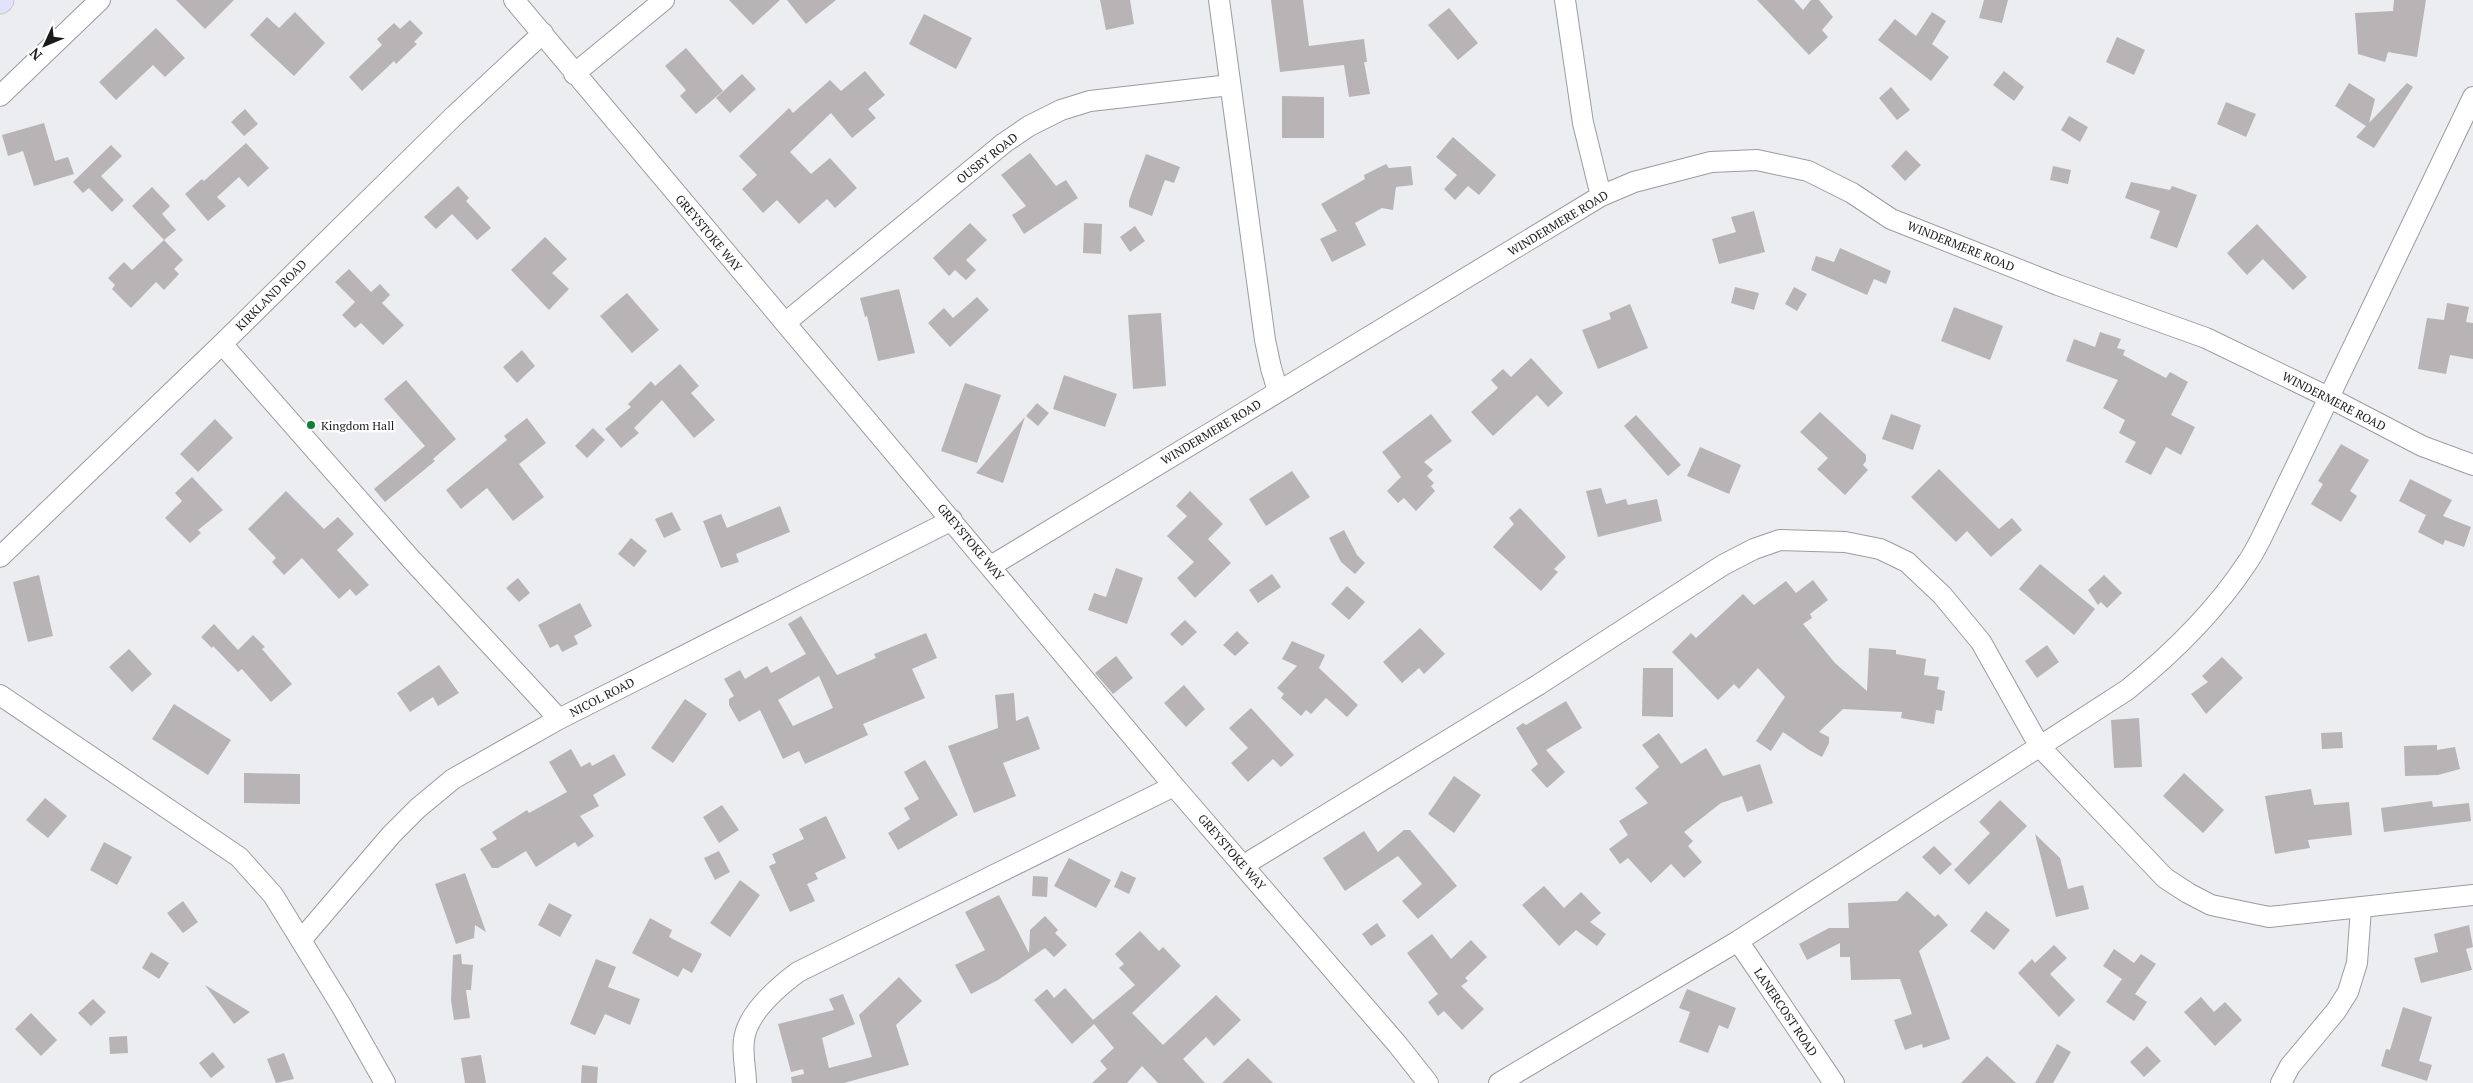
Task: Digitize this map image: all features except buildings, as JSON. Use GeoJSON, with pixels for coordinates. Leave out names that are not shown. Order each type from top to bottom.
{"type":"FeatureCollection","features":[{"type":"Feature","properties":{"kind":"street"},"geometry":{"type":"LineString","coordinates":[[0,96],[100,0]]}},
{"type":"Feature","properties":{"kind":"street","name":"GREYSTOKE WAY"},"geometry":{"type":"LineString","coordinates":[[514,0],[543,33],[574,74],[991,566],[1174,786],[1398,1045],[1428,1083]]}},
{"type":"Feature","properties":{"kind":"street"},"geometry":{"type":"LineString","coordinates":[[574,74],[664,0]]}},
{"type":"Feature","properties":{"kind":"street"},"geometry":{"type":"LineString","coordinates":[[1219,0],[1265,340],[1278,391]]}},
{"type":"Feature","properties":{"kind":"street"},"geometry":{"type":"LineString","coordinates":[[1565,0],[1583,123],[1601,196]]}},
{"type":"Feature","properties":{"kind":"street","name":"KIRKLAND ROAD"},"geometry":{"type":"LineString","coordinates":[[0,558],[222,344],[455,114],[543,33]]}},
{"type":"Feature","properties":{"kind":"street","name":"OUSBY ROAD"},"geometry":{"type":"LineString","coordinates":[[785,323],[1004,143],[1029,126],[1062,110],[1090,101],[1230,85]]}},
{"type":"Feature","properties":{"kind":"street"},"geometry":{"type":"LineString","coordinates":[[1499,1083],[1738,941],[2127,690],[2168,656],[2205,619],[2247,562],[2272,516],[2473,97]]}},
{"type":"Feature","properties":{"kind":"street","name":"WINDERMERE ROAD"},"geometry":{"type":"LineString","coordinates":[[991,566],[1601,196],[1634,182],[1711,162],[1757,160],[1808,171],[1852,193],[1892,219],[2058,285],[2206,338],[2328,397],[2422,446],[2473,465]]}},
{"type":"Feature","properties":{"kind":"street"},"geometry":{"type":"LineString","coordinates":[[222,344],[410,558],[559,719]]}},
{"type":"Feature","properties":{"kind":"street","name":"NICOL ROAD"},"geometry":{"type":"LineString","coordinates":[[301,940],[391,835],[418,808],[453,779],[559,719],[952,520]]}},
{"type":"Feature","properties":{"kind":"street"},"geometry":{"type":"LineString","coordinates":[[1244,865],[1538,685],[1723,565],[1754,549],[1780,540],[1845,542],[1880,549],[1907,562],[1942,595],[1981,642],[2040,747],[2165,878],[2188,894],[2234,911],[2269,917],[2361,909],[2473,895]]}},
{"type":"Feature","properties":{"kind":"street"},"geometry":{"type":"LineString","coordinates":[[0,695],[239,858],[273,895],[385,1083]]}},
{"type":"Feature","properties":{"kind":"street"},"geometry":{"type":"LineString","coordinates":[[746,1083],[744,1039],[752,1019],[773,991],[798,972],[1174,786]]}},
{"type":"Feature","properties":{"kind":"street"},"geometry":{"type":"LineString","coordinates":[[2281,1083],[2290,1066],[2336,1011],[2348,992],[2357,963],[2361,909]]}},
{"type":"Feature","properties":{"kind":"street","name":"LANERCOST ROAD"},"geometry":{"type":"LineString","coordinates":[[1738,941],[1834,1083]]}},
{"type":"Feature","properties":{"kind":"place","name":"Kingdom Hall"},"geometry":{"type":"Point","coordinates":[311,425]}}]}
